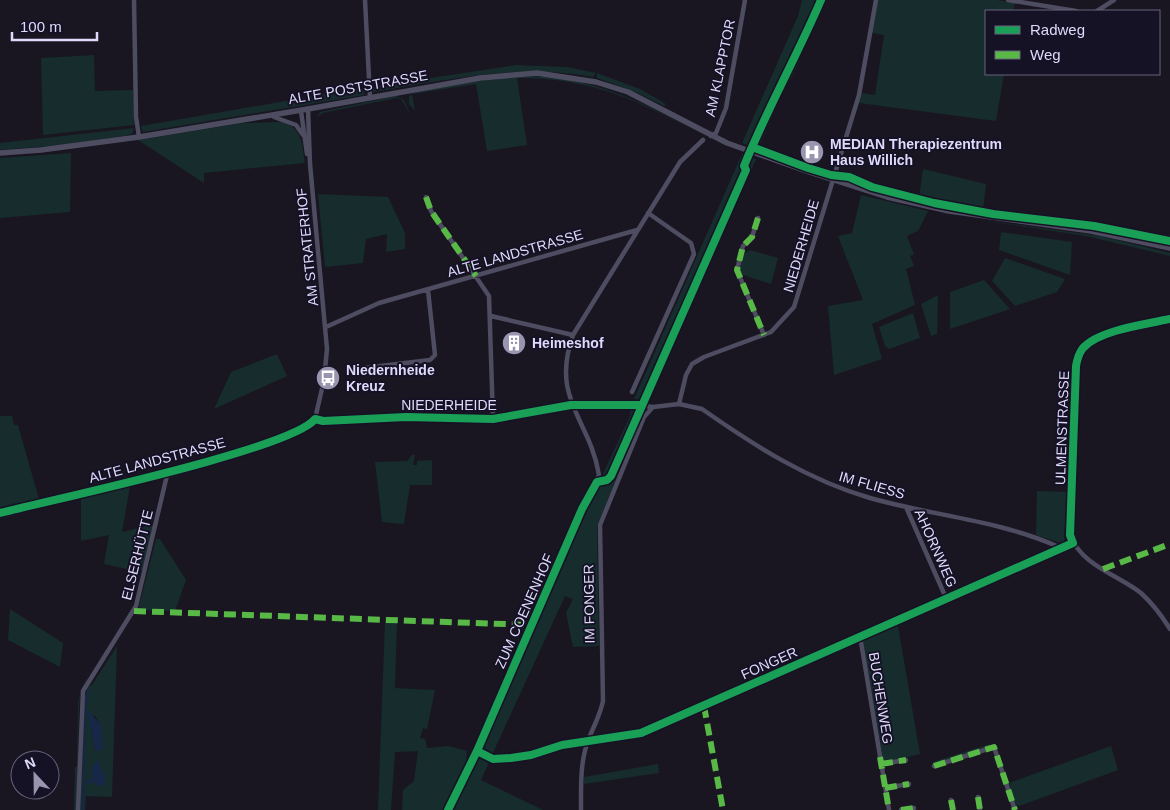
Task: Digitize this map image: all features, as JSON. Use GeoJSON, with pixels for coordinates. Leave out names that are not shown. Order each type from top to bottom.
{"type":"FeatureCollection","features":[{"type":"Feature","properties":{"kind":"street"},"geometry":{"type":"LineString","coordinates":[[134,0],[136,116],[139,137]]}},
{"type":"Feature","properties":{"kind":"street"},"geometry":{"type":"LineString","coordinates":[[365,0],[370,98]]}},
{"type":"Feature","properties":{"kind":"street","name":"AM KLAPPTOR"},"geometry":{"type":"LineString","coordinates":[[710,136],[716,133],[726,108],[745,0]]}},
{"type":"Feature","properties":{"kind":"street","name":"NIEDERHEIDE"},"geometry":{"type":"LineString","coordinates":[[315,418],[322,421],[406,417],[493,419],[571,405],[627,404],[653,407],[678,404],[686,375],[692,364],[704,357],[771,332],[794,307],[860,90],[876,0]]}},
{"type":"Feature","properties":{"kind":"street"},"geometry":{"type":"LineString","coordinates":[[1008,0],[1070,10]]}},
{"type":"Feature","properties":{"kind":"street"},"geometry":{"type":"LineString","coordinates":[[1099,10],[1114,0]]}},
{"type":"Feature","properties":{"kind":"street","name":"ALTE POSTSTRASSE"},"geometry":{"type":"LineString","coordinates":[[0,153],[41,150],[139,137],[308,110],[480,78],[537,73],[567,76],[596,82],[628,92],[710,136],[765,157],[893,199],[949,212],[1091,231],[1170,248]]}},
{"type":"Feature","properties":{"kind":"street","name":"AM STRATERHOF"},"geometry":{"type":"LineString","coordinates":[[308,110],[310,164],[326,327]]}},
{"type":"Feature","properties":{"kind":"street","name":"AM STRATERHOF"},"geometry":{"type":"LineString","coordinates":[[301,111],[303,135],[310,164]]}},
{"type":"Feature","properties":{"kind":"street"},"geometry":{"type":"LineString","coordinates":[[255,118],[278,116],[296,125],[303,135]]}},
{"type":"Feature","properties":{"kind":"street"},"geometry":{"type":"LineString","coordinates":[[637,230],[680,162],[703,140]]}},
{"type":"Feature","properties":{"kind":"street"},"geometry":{"type":"LineString","coordinates":[[426,197],[431,211],[488,296],[491,316],[493,419]]}},
{"type":"Feature","properties":{"kind":"street"},"geometry":{"type":"LineString","coordinates":[[632,392],[694,254],[691,243],[648,214]]}},
{"type":"Feature","properties":{"kind":"street"},"geometry":{"type":"LineString","coordinates":[[758,218],[752,237],[743,246],[737,270],[764,335]]}},
{"type":"Feature","properties":{"kind":"street","name":"ALTE LANDSTRASSE"},"geometry":{"type":"LineString","coordinates":[[326,327],[379,303],[637,230]]}},
{"type":"Feature","properties":{"kind":"street","name":"ZUM COENENHOF"},"geometry":{"type":"LineString","coordinates":[[477,751],[582,509],[597,482],[599,475],[597,463],[571,405],[565,364],[573,334],[637,230]]}},
{"type":"Feature","properties":{"kind":"street"},"geometry":{"type":"LineString","coordinates":[[364,368],[430,360],[435,355],[428,290]]}},
{"type":"Feature","properties":{"kind":"street"},"geometry":{"type":"LineString","coordinates":[[491,316],[573,334]]}},
{"type":"Feature","properties":{"kind":"street","name":"ULMENSTRASSE"},"geometry":{"type":"LineString","coordinates":[[1073,543],[1070,534],[1076,366],[1079,355],[1084,347],[1098,338],[1170,319]]}},
{"type":"Feature","properties":{"kind":"street"},"geometry":{"type":"LineString","coordinates":[[315,418],[324,380],[326,327]]}},
{"type":"Feature","properties":{"kind":"street","name":"IM FLIESS"},"geometry":{"type":"LineString","coordinates":[[678,404],[702,409],[762,449],[821,482],[871,498],[1002,527],[1061,548]]}},
{"type":"Feature","properties":{"kind":"street","name":"IM FONGER"},"geometry":{"type":"LineString","coordinates":[[581,810],[582,770],[587,742],[601,712],[603,694],[600,525],[644,417],[653,407]]}},
{"type":"Feature","properties":{"kind":"street","name":"ALTE LANDSTRASSE"},"geometry":{"type":"LineString","coordinates":[[0,513],[168,472],[280,438],[299,430],[315,418]]}},
{"type":"Feature","properties":{"kind":"street","name":"ELSERHÜTTE"},"geometry":{"type":"LineString","coordinates":[[78,810],[83,691],[136,606],[168,472]]}},
{"type":"Feature","properties":{"kind":"street","name":"AHORNWEG"},"geometry":{"type":"LineString","coordinates":[[906,506],[946,598]]}},
{"type":"Feature","properties":{"kind":"street"},"geometry":{"type":"LineString","coordinates":[[1061,548],[1073,543],[1088,559],[1140,593],[1168,620],[1170,630]]}},
{"type":"Feature","properties":{"kind":"street","name":"FONGER"},"geometry":{"type":"LineString","coordinates":[[477,751],[494,759],[511,758],[641,733],[1061,548]]}},
{"type":"Feature","properties":{"kind":"street","name":"BUCHENWEG"},"geometry":{"type":"LineString","coordinates":[[860,636],[889,810]]}},
{"type":"Feature","properties":{"kind":"street"},"geometry":{"type":"LineString","coordinates":[[934,766],[994,747],[1015,810]]}},
{"type":"Feature","properties":{"kind":"street","name":"BUCHENWEG"},"geometry":{"type":"LineString","coordinates":[[881,764],[906,760]]}},
{"type":"Feature","properties":{"kind":"street"},"geometry":{"type":"LineString","coordinates":[[885,788],[909,784]]}},
{"type":"Feature","properties":{"kind":"street"},"geometry":{"type":"LineString","coordinates":[[978,797],[980,810]]}},
{"type":"Feature","properties":{"kind":"street"},"geometry":{"type":"LineString","coordinates":[[951,800],[953,810]]}},
{"type":"Feature","properties":{"kind":"street"},"geometry":{"type":"LineString","coordinates":[[901,810],[914,808]]}},
{"type":"Feature","properties":{"kind":"green space"},"geometry":{"type":"Polygon","coordinates":[[[802,0],[826,0],[759,146],[760,150],[742,143],[798,16],[802,0]]]}},
{"type":"Feature","properties":{"kind":"green space"},"geometry":{"type":"Polygon","coordinates":[[[877,0],[997,0],[1015,3],[1013,10],[985,10],[985,75],[1004,75],[996,121],[859,103],[862,93],[875,95],[884,35],[872,33],[877,0]]]}},
{"type":"Feature","properties":{"kind":"green space"},"geometry":{"type":"Polygon","coordinates":[[[94,55],[95,91],[133,90],[134,125],[43,135],[41,58],[94,55]]]}},
{"type":"Feature","properties":{"kind":"green space"},"geometry":{"type":"Polygon","coordinates":[[[516,65],[567,67],[596,73],[593,77],[565,73],[510,72],[456,78],[373,92],[372,87],[516,65]]]}},
{"type":"Feature","properties":{"kind":"green space"},"geometry":{"type":"Polygon","coordinates":[[[597,73],[640,89],[666,104],[664,106],[638,93],[597,78],[597,73]]]}},
{"type":"Feature","properties":{"kind":"green space"},"geometry":{"type":"Polygon","coordinates":[[[533,76],[555,78],[595,86],[614,92],[651,108],[689,128],[626,98],[586,85],[565,81],[517,78],[527,145],[487,151],[476,84],[412,94],[414,92],[485,80],[533,76]]]}},
{"type":"Feature","properties":{"kind":"green space"},"geometry":{"type":"Polygon","coordinates":[[[366,87],[364,95],[143,132],[141,126],[366,87]]]}},
{"type":"Feature","properties":{"kind":"green space"},"geometry":{"type":"Polygon","coordinates":[[[412,94],[415,111],[409,104],[409,97],[412,94]]]}},
{"type":"Feature","properties":{"kind":"green space"},"geometry":{"type":"Polygon","coordinates":[[[396,96],[404,100],[411,116],[401,99],[396,98],[323,113],[317,117],[320,112],[396,96]]]}},
{"type":"Feature","properties":{"kind":"green space"},"geometry":{"type":"Polygon","coordinates":[[[280,122],[293,127],[297,131],[302,142],[305,163],[204,173],[204,183],[138,140],[243,123],[280,122]]]}},
{"type":"Feature","properties":{"kind":"green space"},"geometry":{"type":"Polygon","coordinates":[[[134,128],[132,134],[124,136],[63,145],[0,150],[0,143],[134,128]]]}},
{"type":"Feature","properties":{"kind":"green space"},"geometry":{"type":"Polygon","coordinates":[[[71,153],[70,212],[0,218],[0,158],[71,153]]]}},
{"type":"Feature","properties":{"kind":"green space"},"geometry":{"type":"Polygon","coordinates":[[[742,154],[756,159],[648,403],[634,399],[742,154]]]}},
{"type":"Feature","properties":{"kind":"green space"},"geometry":{"type":"Polygon","coordinates":[[[923,169],[986,184],[983,211],[1136,230],[1170,239],[1170,244],[1078,226],[981,214],[982,211],[919,198],[923,169]]]}},
{"type":"Feature","properties":{"kind":"green space"},"geometry":{"type":"Polygon","coordinates":[[[318,194],[388,197],[405,233],[405,249],[386,252],[387,234],[366,239],[363,263],[325,267],[318,194]]]}},
{"type":"Feature","properties":{"kind":"green space"},"geometry":{"type":"Polygon","coordinates":[[[861,195],[928,211],[918,231],[907,236],[914,254],[910,256],[914,266],[906,269],[915,305],[872,324],[882,359],[834,375],[828,306],[863,300],[838,236],[852,233],[861,195]]]}},
{"type":"Feature","properties":{"kind":"green space"},"geometry":{"type":"Polygon","coordinates":[[[980,220],[1100,236],[1170,253],[1170,256],[1086,236],[980,220]]]}},
{"type":"Feature","properties":{"kind":"green space"},"geometry":{"type":"Polygon","coordinates":[[[1001,232],[1072,242],[1070,275],[999,250],[1001,232]]]}},
{"type":"Feature","properties":{"kind":"green space"},"geometry":{"type":"Polygon","coordinates":[[[750,250],[778,258],[771,284],[743,275],[739,269],[744,254],[750,250]]]}},
{"type":"Feature","properties":{"kind":"green space"},"geometry":{"type":"Polygon","coordinates":[[[1005,258],[1065,279],[1057,292],[1015,306],[992,281],[1005,258]]]}},
{"type":"Feature","properties":{"kind":"green space"},"geometry":{"type":"Polygon","coordinates":[[[984,280],[1010,309],[950,329],[950,292],[984,280]]]}},
{"type":"Feature","properties":{"kind":"green space"},"geometry":{"type":"Polygon","coordinates":[[[938,295],[937,334],[931,336],[921,304],[938,295]]]}},
{"type":"Feature","properties":{"kind":"green space"},"geometry":{"type":"Polygon","coordinates":[[[913,313],[920,338],[889,349],[885,346],[879,327],[913,313]]]}},
{"type":"Feature","properties":{"kind":"green space"},"geometry":{"type":"Polygon","coordinates":[[[277,354],[287,376],[214,409],[231,372],[277,354]]]}},
{"type":"Feature","properties":{"kind":"green space"},"geometry":{"type":"Polygon","coordinates":[[[631,408],[644,410],[597,526],[599,646],[573,647],[566,613],[573,599],[565,596],[492,755],[480,751],[551,585],[630,416],[631,408]]]}},
{"type":"Feature","properties":{"kind":"green space"},"geometry":{"type":"Polygon","coordinates":[[[0,416],[12,416],[14,425],[18,425],[39,499],[173,467],[0,510],[0,416]]]}},
{"type":"Feature","properties":{"kind":"green space"},"geometry":{"type":"Polygon","coordinates":[[[412,455],[415,455],[413,465],[417,465],[417,461],[432,460],[432,485],[410,485],[404,524],[382,522],[375,462],[407,461],[412,455]]]}},
{"type":"Feature","properties":{"kind":"green space"},"geometry":{"type":"Polygon","coordinates":[[[160,476],[165,477],[130,486],[122,532],[155,524],[143,570],[135,571],[104,564],[109,535],[81,541],[81,498],[0,519],[0,516],[160,476]]]}},
{"type":"Feature","properties":{"kind":"green space"},"geometry":{"type":"Polygon","coordinates":[[[1037,491],[1067,492],[1064,544],[1036,535],[1037,491]]]}},
{"type":"Feature","properties":{"kind":"green space"},"geometry":{"type":"Polygon","coordinates":[[[156,539],[160,539],[186,580],[175,611],[142,610],[139,606],[156,539]]]}},
{"type":"Feature","properties":{"kind":"green space"},"geometry":{"type":"Polygon","coordinates":[[[943,603],[946,604],[898,626],[920,754],[886,762],[883,760],[863,642],[866,636],[943,603]]]}},
{"type":"Feature","properties":{"kind":"green space"},"geometry":{"type":"Polygon","coordinates":[[[10,609],[63,643],[60,667],[8,640],[10,609]]]}},
{"type":"Feature","properties":{"kind":"green space"},"geometry":{"type":"Polygon","coordinates":[[[385,622],[397,622],[395,688],[435,690],[427,729],[423,728],[420,738],[425,739],[427,748],[449,746],[467,751],[465,772],[446,810],[402,810],[403,790],[414,781],[418,751],[395,752],[391,810],[378,810],[385,622]]]}},
{"type":"Feature","properties":{"kind":"green space"},"geometry":{"type":"Polygon","coordinates":[[[117,646],[112,797],[86,796],[85,810],[80,810],[85,696],[88,687],[92,685],[117,646]],[[89,715],[95,750],[101,729],[95,716],[89,715]]]}},
{"type":"Feature","properties":{"kind":"green space"},"geometry":{"type":"Polygon","coordinates":[[[80,695],[77,810],[74,810],[75,767],[77,767],[78,703],[80,695]]]}},
{"type":"Feature","properties":{"kind":"green space"},"geometry":{"type":"Polygon","coordinates":[[[990,744],[988,747],[933,765],[933,762],[990,744]]]}},
{"type":"Feature","properties":{"kind":"green space"},"geometry":{"type":"Polygon","coordinates":[[[1111,746],[1118,770],[1019,806],[1016,805],[1009,783],[1111,746]]]}},
{"type":"Feature","properties":{"kind":"green space"},"geometry":{"type":"Polygon","coordinates":[[[477,754],[490,760],[481,780],[543,810],[451,810],[477,754]]]}},
{"type":"Feature","properties":{"kind":"green space"},"geometry":{"type":"Polygon","coordinates":[[[658,764],[659,773],[584,784],[584,777],[658,764]]]}},
{"type":"Feature","properties":{"kind":"water"},"geometry":{"type":"Polygon","coordinates":[[[87,709],[101,725],[103,748],[96,752],[95,750],[87,709]]]}},
{"type":"Feature","properties":{"kind":"water"},"geometry":{"type":"Polygon","coordinates":[[[98,760],[104,773],[105,784],[100,787],[94,782],[86,785],[87,781],[93,779],[91,769],[98,760]]]}},
{"type":"Feature","properties":{"kind":"waterway"},"geometry":{"type":"LineString","coordinates":[[83,810],[85,704],[89,689]]}},
{"type":"Feature","properties":{"kind":"marked path"},"geometry":{"type":"LineString","coordinates":[[426,197],[431,211],[476,276]]}},
{"type":"Feature","properties":{"kind":"marked path"},"geometry":{"type":"LineString","coordinates":[[758,218],[752,237],[743,246],[737,270],[764,335]]}},
{"type":"Feature","properties":{"kind":"marked path"},"geometry":{"type":"LineString","coordinates":[[1103,569],[1170,544]]}},
{"type":"Feature","properties":{"kind":"marked path"},"geometry":{"type":"LineString","coordinates":[[134,611],[531,625]]}},
{"type":"Feature","properties":{"kind":"marked path"},"geometry":{"type":"LineString","coordinates":[[704,706],[723,810]]}},
{"type":"Feature","properties":{"kind":"marked path"},"geometry":{"type":"LineString","coordinates":[[934,766],[994,747],[1015,810]]}},
{"type":"Feature","properties":{"kind":"marked path"},"geometry":{"type":"LineString","coordinates":[[880,757],[889,810]]}},
{"type":"Feature","properties":{"kind":"marked path"},"geometry":{"type":"LineString","coordinates":[[881,764],[906,760]]}},
{"type":"Feature","properties":{"kind":"marked path"},"geometry":{"type":"LineString","coordinates":[[885,788],[909,784]]}},
{"type":"Feature","properties":{"kind":"marked path"},"geometry":{"type":"LineString","coordinates":[[978,797],[980,810]]}},
{"type":"Feature","properties":{"kind":"marked path"},"geometry":{"type":"LineString","coordinates":[[951,800],[953,810]]}},
{"type":"Feature","properties":{"kind":"marked path"},"geometry":{"type":"LineString","coordinates":[[901,810],[914,808]]}},
{"type":"Feature","properties":{"kind":"cycle path"},"geometry":{"type":"LineString","coordinates":[[448,810],[477,751],[582,509],[597,482],[607,480],[611,476],[746,170],[744,166],[753,145],[821,0]]}},
{"type":"Feature","properties":{"kind":"cycle path"},"geometry":{"type":"LineString","coordinates":[[752,147],[808,168],[831,175],[849,177],[872,187],[934,203],[993,214],[1094,226],[1170,241]]}},
{"type":"Feature","properties":{"kind":"cycle path"},"geometry":{"type":"LineString","coordinates":[[477,751],[493,759],[511,758],[531,755],[562,745],[641,733],[1073,543],[1070,535],[1076,366],[1079,354],[1090,342],[1111,332],[1170,319]]}},
{"type":"Feature","properties":{"kind":"cycle path"},"geometry":{"type":"LineString","coordinates":[[0,513],[168,472],[263,445],[297,431],[315,419],[323,421],[406,417],[493,419],[571,405],[642,405]]}},
{"type":"Feature","properties":{"kind":"place","name":"MEDIAN Therapiezentrum Haus Willich"},"geometry":{"type":"Point","coordinates":[812,152]}},
{"type":"Feature","properties":{"kind":"place","name":"Heimeshof"},"geometry":{"type":"Point","coordinates":[514,343]}},
{"type":"Feature","properties":{"kind":"place","name":"Niedernheide Kreuz"},"geometry":{"type":"Point","coordinates":[328,378]}}]}
